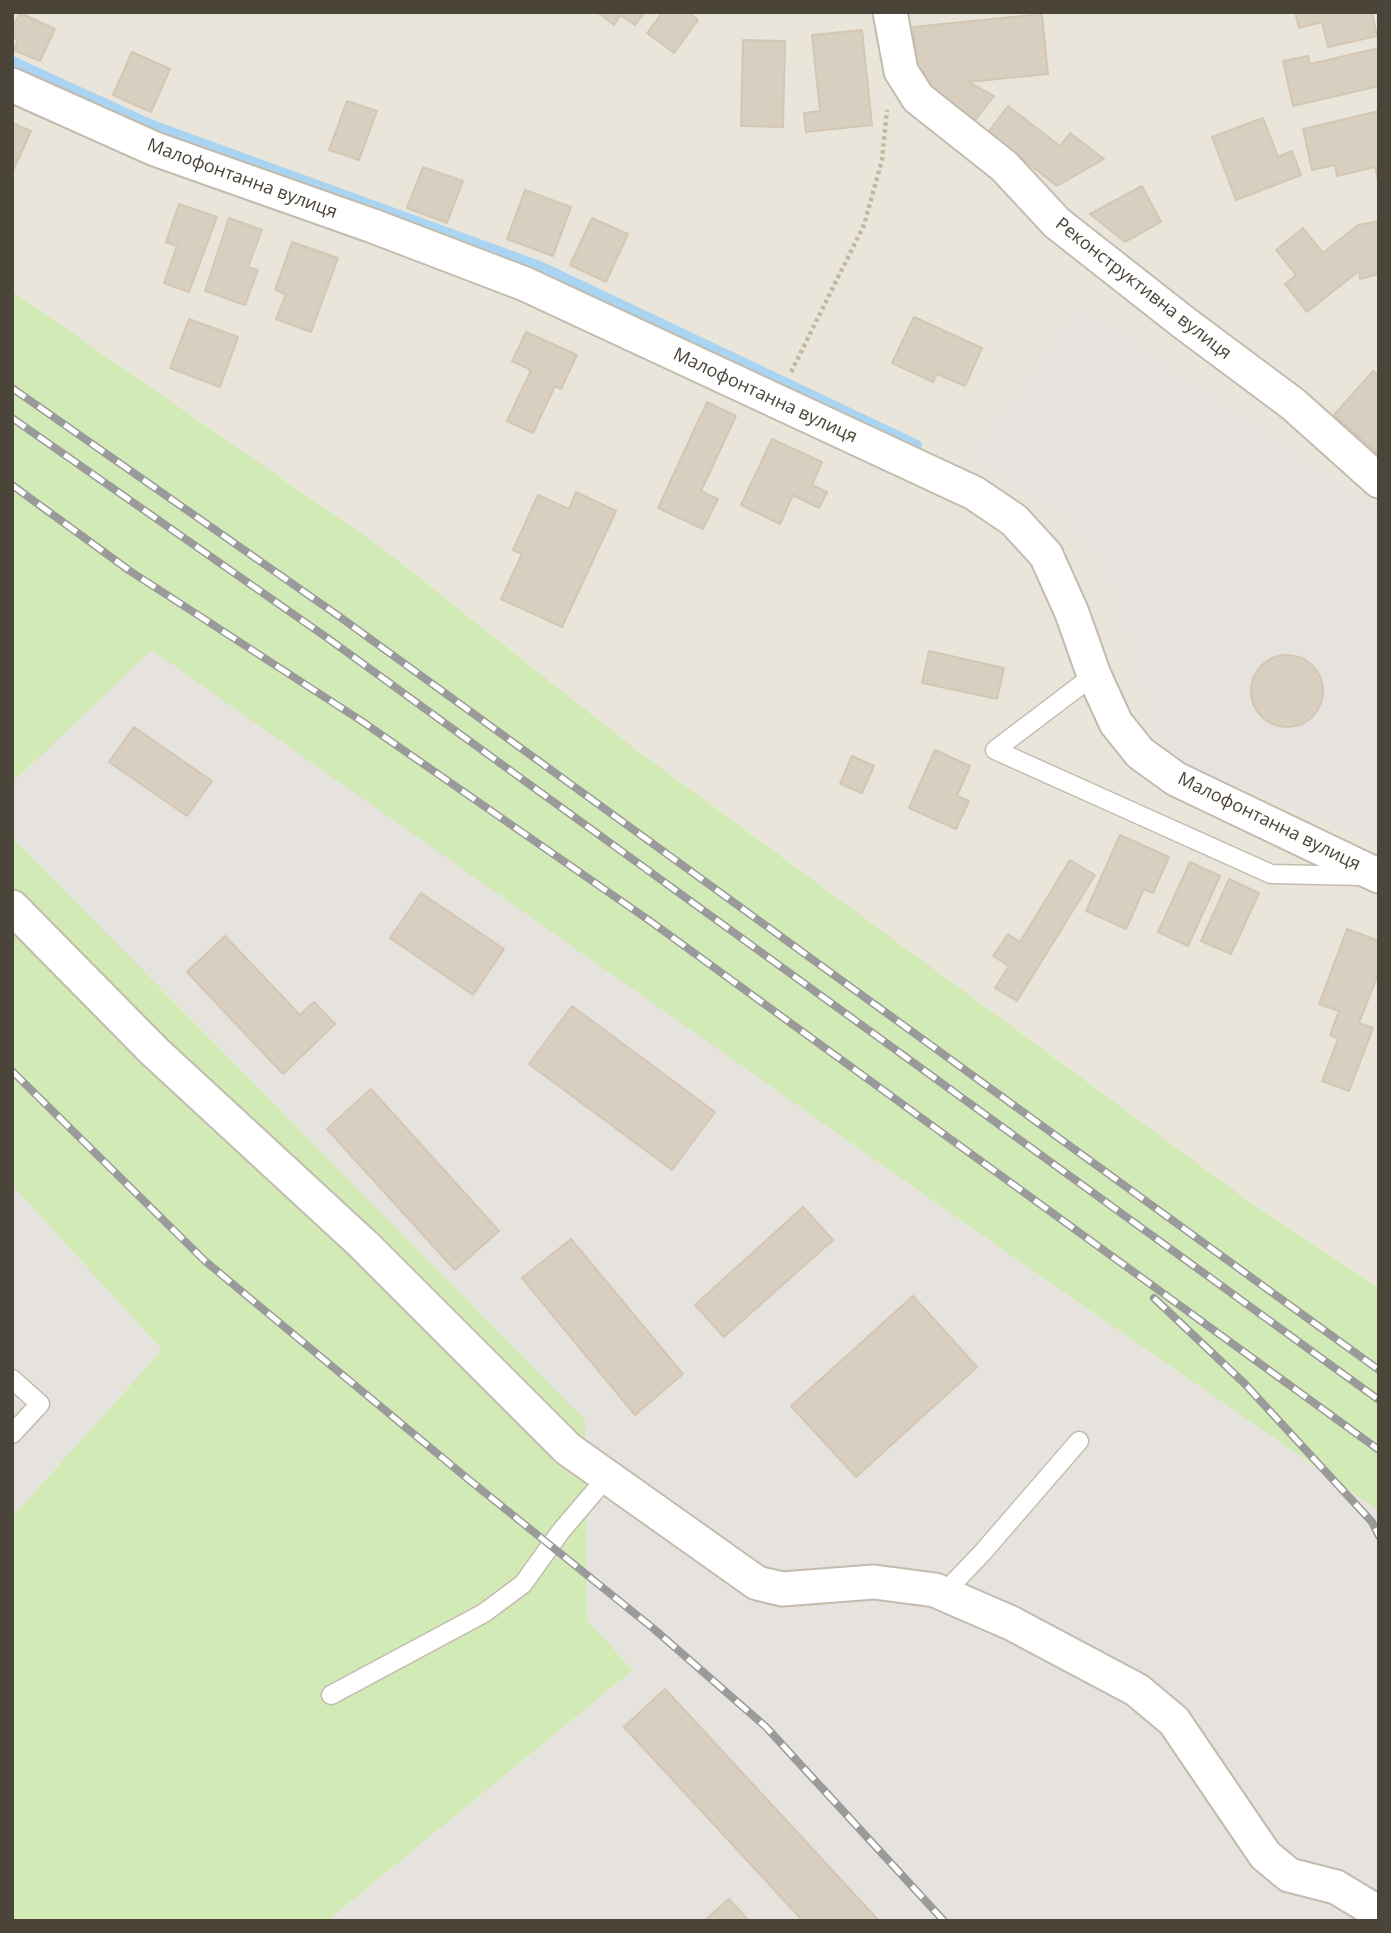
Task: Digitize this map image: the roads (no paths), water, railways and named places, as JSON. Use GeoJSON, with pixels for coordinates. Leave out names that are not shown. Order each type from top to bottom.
{"type":"FeatureCollection","features":[{"type":"Feature","properties":{"kind":"street","name":"Реконструктивна вулиця"},"geometry":{"type":"LineString","coordinates":[[890,12],[901,71],[918,98],[1003,166],[1057,223],[1293,404],[1379,481]]}},
{"type":"Feature","properties":{"kind":"street","name":"Малофонтанна вулиця"},"geometry":{"type":"LineString","coordinates":[[12,85],[155,149],[373,226],[525,284],[974,493],[1014,520],[1046,555],[1116,723],[1140,753],[1176,779],[1379,876]]}},
{"type":"Feature","properties":{"kind":"street"},"geometry":{"type":"LineString","coordinates":[[12,907],[155,1052],[364,1245],[568,1449],[757,1583],[782,1589],[874,1583],[935,1590],[1011,1623],[1137,1690],[1174,1721],[1265,1855],[1289,1875],[1336,1887],[1379,1913]]}},
{"type":"Feature","properties":{"kind":"lane"},"geometry":{"type":"LineString","coordinates":[[1094,675],[995,750],[1271,874],[1379,876]]}},
{"type":"Feature","properties":{"kind":"lane"},"geometry":{"type":"LineString","coordinates":[[12,1379],[40,1404],[12,1434]]}},
{"type":"Feature","properties":{"kind":"lane"},"geometry":{"type":"LineString","coordinates":[[943,1594],[1079,1441]]}},
{"type":"Feature","properties":{"kind":"lane"},"geometry":{"type":"LineString","coordinates":[[331,1695],[484,1613],[523,1584],[561,1531],[607,1477]]}},
{"type":"Feature","properties":{"kind":"waterway"},"geometry":{"type":"LineString","coordinates":[[12,61],[152,125],[542,267],[917,445]]}},
{"type":"Feature","properties":{"kind":"railway"},"geometry":{"type":"LineString","coordinates":[[12,388],[340,617],[1379,1370]]}},
{"type":"Feature","properties":{"kind":"railway"},"geometry":{"type":"LineString","coordinates":[[12,418],[326,637],[1379,1400]]}},
{"type":"Feature","properties":{"kind":"railway"},"geometry":{"type":"LineString","coordinates":[[12,485],[130,571],[360,720],[650,921],[1379,1450]]}},
{"type":"Feature","properties":{"kind":"railway"},"geometry":{"type":"LineString","coordinates":[[12,1071],[205,1261],[654,1629],[766,1727],[944,1921]]}},
{"type":"Feature","properties":{"kind":"railway"},"geometry":{"type":"LineString","coordinates":[[1154,1298],[1245,1384],[1372,1522],[1379,1536]]}}]}
